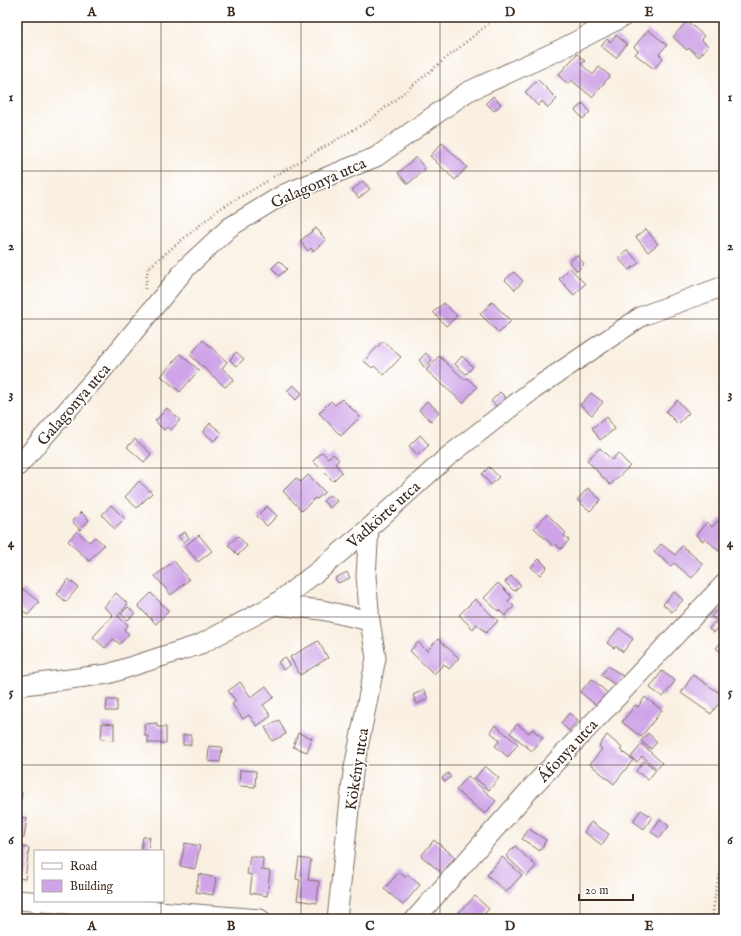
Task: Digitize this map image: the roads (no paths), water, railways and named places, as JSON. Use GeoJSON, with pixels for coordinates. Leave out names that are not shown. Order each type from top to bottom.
{"type":"FeatureCollection","features":[{"type":"Feature","properties":{"kind":"street","name":"Galagonya utca"},"geometry":{"type":"LineString","coordinates":[[17,467],[100,373],[187,267],[230,227],[284,194],[376,157],[467,92],[559,50],[623,17]]}},
{"type":"Feature","properties":{"kind":"street","name":"Vadkörte utca"},"geometry":{"type":"LineString","coordinates":[[17,686],[108,674],[201,644],[274,604],[322,568],[369,528],[446,458],[558,372],[642,316],[724,286]]}},
{"type":"Feature","properties":{"kind":"street","name":"Kökény utca"},"geometry":{"type":"LineString","coordinates":[[337,919],[353,773],[376,658],[370,621],[366,576],[369,528]]}},
{"type":"Feature","properties":{"kind":"street","name":"Áfonya utca"},"geometry":{"type":"LineString","coordinates":[[415,919],[533,786],[724,584]]}},
{"type":"Feature","properties":{"kind":"street"},"geometry":{"type":"LineString","coordinates":[[274,604],[322,610],[370,621]]}},
{"type":"Feature","properties":{"kind":"street"},"geometry":{"type":"LineString","coordinates":[[17,900],[34,901]]}},
{"type":"Feature","properties":{"kind":"street"},"geometry":{"type":"LineString","coordinates":[[43,902],[260,919]]}}]}
